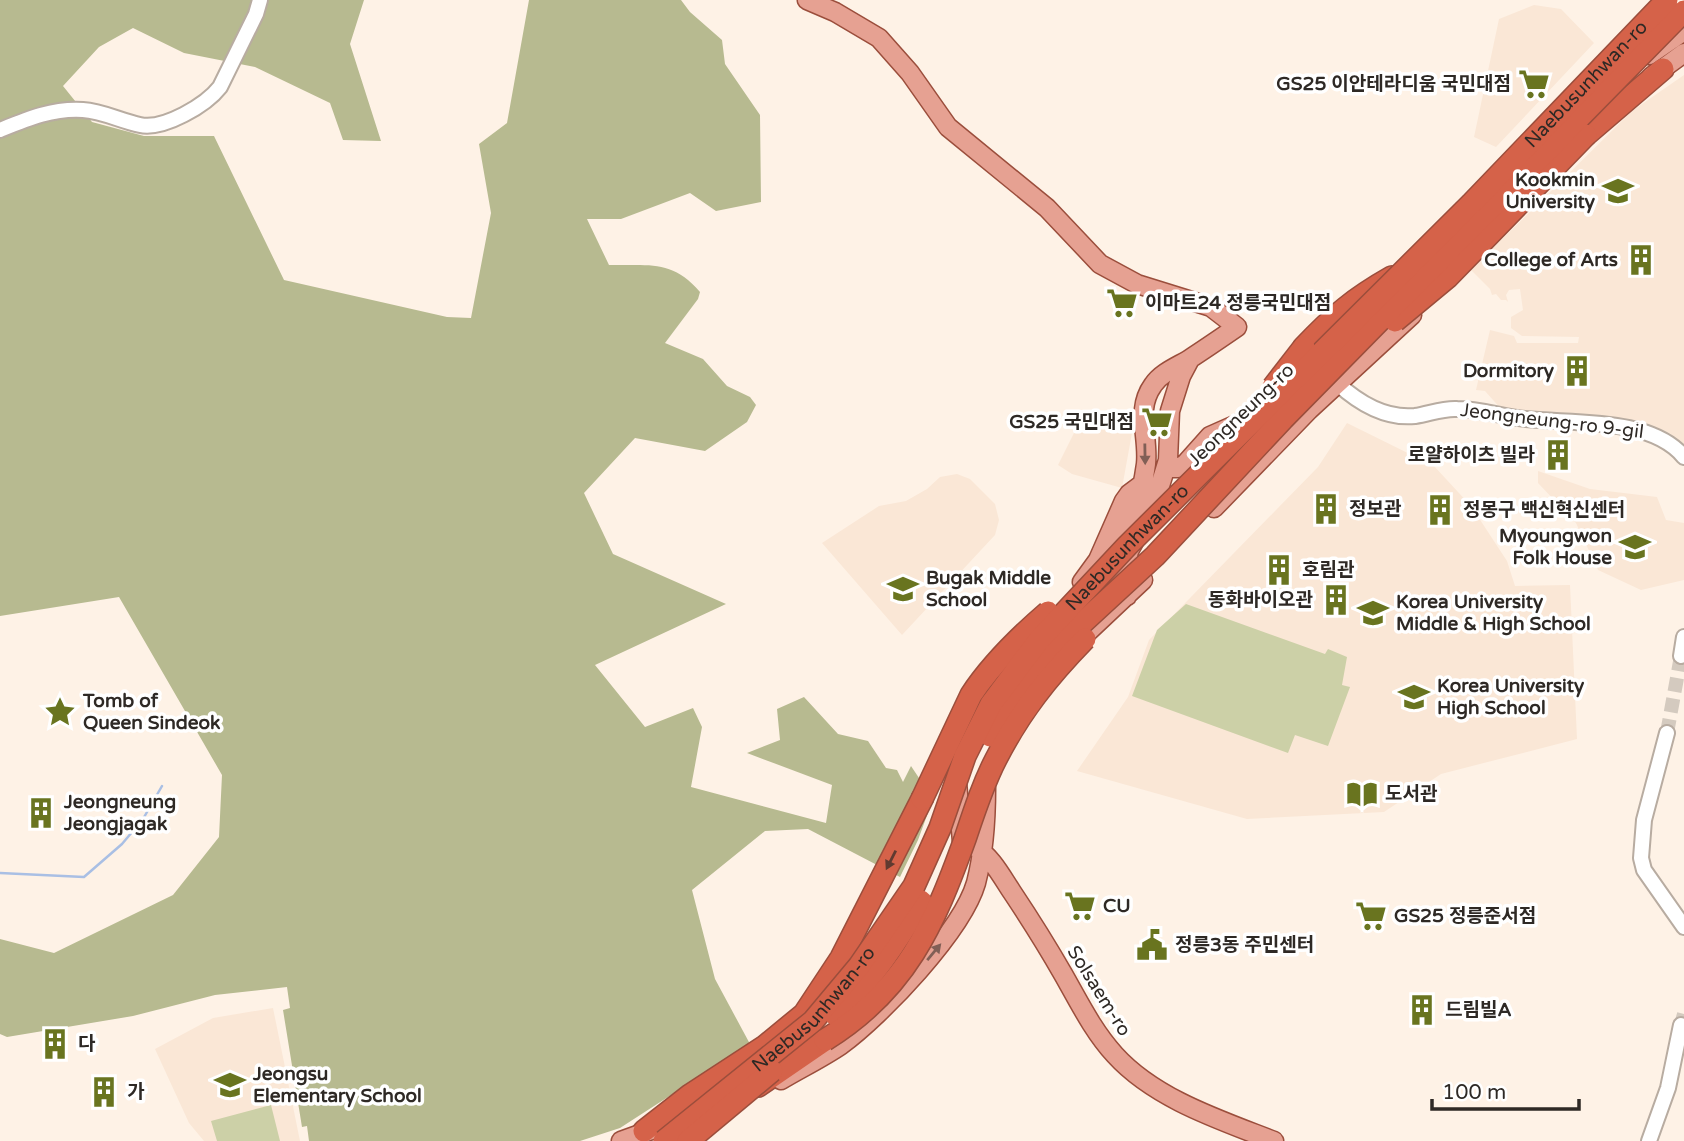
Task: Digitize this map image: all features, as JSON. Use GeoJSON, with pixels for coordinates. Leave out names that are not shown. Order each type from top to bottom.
{"type":"FeatureCollection","features":[{"type":"Feature","properties":{"kind":"highway","name":"Naebusunhwan-ro"},"geometry":{"type":"LineString","coordinates":[[657,1138],[813,1021],[859,966],[914,886],[930,852],[965,756],[991,704],[1039,640],[1480,195],[1667,0]]}},
{"type":"Feature","properties":{"kind":"highway","name":"Naebusunhwan-ro"},"geometry":{"type":"LineString","coordinates":[[688,1141],[804,1044],[841,1010],[868,980],[926,891],[952,830],[971,773],[994,729],[1021,687],[1060,643],[1155,556],[1336,374],[1684,11]]}},
{"type":"Feature","properties":{"kind":"highway"},"geometry":{"type":"LineString","coordinates":[[1336,374],[1448,277],[1586,135],[1663,69]]}},
{"type":"Feature","properties":{"kind":"highway"},"geometry":{"type":"LineString","coordinates":[[1234,441],[1265,397],[1330,319],[1359,297],[1416,263],[1524,165]]}},
{"type":"Feature","properties":{"kind":"highway"},"geometry":{"type":"LineString","coordinates":[[657,1138],[690,1094],[765,1046],[804,1014],[841,958],[922,799],[971,695],[1019,637],[1128,549]]}},
{"type":"Feature","properties":{"kind":"highway"},"geometry":{"type":"LineString","coordinates":[[657,1138],[763,1083],[851,1024],[880,998],[908,961],[938,910],[984,785],[1023,711],[1058,666],[1099,625],[1155,556]]}},
{"type":"Feature","properties":{"kind":"main road"},"geometry":{"type":"LineString","coordinates":[[807,0],[835,12],[879,38],[910,73],[948,127],[1047,208],[1100,264],[1137,284],[1211,307],[1237,327],[1190,359],[1174,375],[1153,386],[1144,406],[1146,463],[1129,532],[1109,570],[1122,598]]}},
{"type":"Feature","properties":{"kind":"main road","name":"Jeongneung-ro"},"geometry":{"type":"LineString","coordinates":[[621,1141],[657,1138],[772,1049],[847,1008],[905,953],[940,913],[956,876],[962,841],[956,772],[960,743],[986,691],[1015,653],[1061,609],[1109,570],[1290,397],[1600,91],[1684,32]]}},
{"type":"Feature","properties":{"kind":"main road"},"geometry":{"type":"LineString","coordinates":[[1475,256],[1504,215],[1603,111],[1684,53]]}},
{"type":"Feature","properties":{"kind":"main road"},"geometry":{"type":"LineString","coordinates":[[688,1141],[753,1096],[817,1061],[843,1043],[936,951],[951,930],[975,884],[986,827],[986,788],[995,751],[1019,705],[1066,652],[1309,410],[1336,374],[1475,256],[1663,69]]}},
{"type":"Feature","properties":{"kind":"main road"},"geometry":{"type":"LineString","coordinates":[[1509,222],[1549,166]]}},
{"type":"Feature","properties":{"kind":"main road"},"geometry":{"type":"LineString","coordinates":[[1174,375],[1170,411],[1177,462]]}},
{"type":"Feature","properties":{"kind":"main road"},"geometry":{"type":"LineString","coordinates":[[1122,598],[1128,549],[1177,462],[1210,436],[1290,397]]}},
{"type":"Feature","properties":{"kind":"main road"},"geometry":{"type":"LineString","coordinates":[[1154,505],[1212,449],[1237,436],[1267,411],[1290,397]]}},
{"type":"Feature","properties":{"kind":"main road"},"geometry":{"type":"LineString","coordinates":[[1061,609],[1093,568],[1124,501],[1141,485]]}},
{"type":"Feature","properties":{"kind":"main road","name":"Solsaem-ro"},"geometry":{"type":"LineString","coordinates":[[962,841],[982,852],[1001,875],[1039,933],[1095,1029],[1122,1062],[1147,1083],[1179,1100],[1274,1141]]}},
{"type":"Feature","properties":{"kind":"street"},"geometry":{"type":"LineString","coordinates":[[0,130],[59,111],[85,110],[145,126],[183,115],[213,96],[220,87],[260,0]]}},
{"type":"Feature","properties":{"kind":"street"},"geometry":{"type":"LineString","coordinates":[[1290,397],[1336,374],[1437,268],[1524,165]]}},
{"type":"Feature","properties":{"kind":"street","name":"Jeongneung-ro 9-gil"},"geometry":{"type":"LineString","coordinates":[[1336,374],[1362,404],[1401,417],[1455,408],[1525,419],[1615,425],[1642,430],[1662,438],[1684,457]]}},
{"type":"Feature","properties":{"kind":"street"},"geometry":{"type":"LineString","coordinates":[[1681,656],[1684,637]]}},
{"type":"Feature","properties":{"kind":"street"},"geometry":{"type":"LineString","coordinates":[[1667,733],[1644,820],[1641,858],[1644,870],[1684,927]]}},
{"type":"Feature","properties":{"kind":"street"},"geometry":{"type":"LineString","coordinates":[[1649,1141],[1668,1088],[1681,1025]]}},
{"type":"Feature","properties":{"kind":"shaded area"},"geometry":{"type":"Polygon","coordinates":[[[1534,5],[1561,9],[1594,43],[1496,147],[1474,137],[1499,19],[1534,5]]]}},
{"type":"Feature","properties":{"kind":"shaded area","name":"Kookmin University"},"geometry":{"type":"Polygon","coordinates":[[[1684,75],[1684,448],[1646,424],[1612,418],[1502,410],[1485,391],[1476,390],[1490,330],[1514,336],[1517,343],[1578,343],[1579,337],[1522,336],[1511,328],[1511,317],[1523,310],[1520,289],[1509,290],[1506,295],[1508,302],[1501,300],[1496,294],[1492,295],[1490,289],[1471,270],[1632,111],[1684,75]]]}},
{"type":"Feature","properties":{"kind":"shaded area"},"geometry":{"type":"Polygon","coordinates":[[[1083,415],[1132,433],[1122,488],[1072,474],[1058,465],[1083,415]]]}},
{"type":"Feature","properties":{"kind":"shaded area","name":"Korea University Middle & High School"},"geometry":{"type":"Polygon","coordinates":[[[1347,423],[1434,466],[1471,506],[1507,561],[1515,586],[1570,585],[1577,739],[1441,774],[1384,812],[1247,819],[1077,771],[1128,697],[1149,640],[1318,467],[1347,423]]]}},
{"type":"Feature","properties":{"kind":"shaded area","name":"Myoungwon Folk House"},"geometry":{"type":"Polygon","coordinates":[[[1538,471],[1590,489],[1657,497],[1666,520],[1684,523],[1684,580],[1641,590],[1598,570],[1576,523],[1538,483],[1538,471]]]}},
{"type":"Feature","properties":{"kind":"shaded area","name":"Bugak Middle School"},"geometry":{"type":"Polygon","coordinates":[[[957,474],[970,479],[995,504],[999,520],[995,535],[902,635],[822,543],[879,506],[906,501],[927,489],[940,477],[957,474]]]}},
{"type":"Feature","properties":{"kind":"shaded area","name":"Jeongsu Elementary School"},"geometry":{"type":"Polygon","coordinates":[[[273,1008],[300,1141],[204,1141],[189,1123],[155,1049],[213,1018],[273,1008]]]}},
{"type":"Feature","properties":{"kind":"green space"},"geometry":{"type":"Polygon","coordinates":[[[0,0],[364,0],[350,44],[381,141],[343,140],[330,103],[255,67],[184,53],[133,28],[99,47],[63,86],[92,122],[144,136],[214,136],[284,280],[447,317],[471,318],[491,213],[479,144],[507,123],[529,0],[681,0],[690,12],[722,40],[725,64],[760,115],[761,202],[716,211],[690,193],[621,219],[587,219],[609,265],[648,265],[669,269],[690,281],[700,292],[698,299],[665,343],[703,359],[727,386],[750,397],[756,405],[747,422],[705,451],[635,438],[584,493],[613,554],[726,604],[595,665],[645,727],[693,708],[702,727],[691,787],[826,823],[832,785],[747,753],[780,740],[777,709],[804,697],[838,734],[868,741],[886,768],[897,770],[903,782],[911,766],[933,799],[918,840],[900,877],[808,829],[765,831],[692,890],[715,979],[750,1044],[620,1128],[580,1141],[309,1141],[307,1126],[302,1127],[283,1010],[290,1008],[287,987],[215,995],[133,1016],[7,1037],[0,1034],[0,939],[54,953],[173,895],[219,837],[222,775],[119,597],[0,616],[0,0]]]}},
{"type":"Feature","properties":{"kind":"green space"},"geometry":{"type":"Polygon","coordinates":[[[1186,604],[1325,654],[1328,649],[1347,657],[1342,685],[1350,687],[1328,746],[1295,735],[1288,753],[1132,696],[1157,630],[1186,604]]]}},
{"type":"Feature","properties":{"kind":"green space"},"geometry":{"type":"Polygon","coordinates":[[[271,1105],[280,1141],[217,1141],[211,1121],[271,1105]]]}},
{"type":"Feature","properties":{"kind":"waterway"},"geometry":{"type":"LineString","coordinates":[[0,873],[84,877],[122,844],[143,819],[162,786]]}},
{"type":"Feature","properties":{"kind":"tunnel"},"geometry":{"type":"LineString","coordinates":[[1667,733],[1681,656]]}},
{"type":"Feature","properties":{"kind":"tunnel"},"geometry":{"type":"LineString","coordinates":[[1681,1025],[1684,1014]]}},
{"type":"Feature","properties":{"kind":"place","name":"GS25 이안테라디움 국민대점"},"geometry":{"type":"Point","coordinates":[1534,84]}},
{"type":"Feature","properties":{"kind":"place","name":"Kookmin University"},"geometry":{"type":"Point","coordinates":[1618,191]}},
{"type":"Feature","properties":{"kind":"place","name":"College of Arts"},"geometry":{"type":"Point","coordinates":[1641,260]}},
{"type":"Feature","properties":{"kind":"place","name":"이마트24 정릉국민대점"},"geometry":{"type":"Point","coordinates":[1122,303]}},
{"type":"Feature","properties":{"kind":"place","name":"Dormitory"},"geometry":{"type":"Point","coordinates":[1577,371]}},
{"type":"Feature","properties":{"kind":"place","name":"GS25 국민대점"},"geometry":{"type":"Point","coordinates":[1157,422]}},
{"type":"Feature","properties":{"kind":"place","name":"로얄하이츠 빌라"},"geometry":{"type":"Point","coordinates":[1558,455]}},
{"type":"Feature","properties":{"kind":"place","name":"정보관"},"geometry":{"type":"Point","coordinates":[1326,509]}},
{"type":"Feature","properties":{"kind":"place","name":"정몽구 백신혁신센터"},"geometry":{"type":"Point","coordinates":[1440,510]}},
{"type":"Feature","properties":{"kind":"place","name":"Myoungwon Folk House"},"geometry":{"type":"Point","coordinates":[1635,547]}},
{"type":"Feature","properties":{"kind":"place","name":"호림관"},"geometry":{"type":"Point","coordinates":[1279,570]}},
{"type":"Feature","properties":{"kind":"place","name":"Bugak Middle School"},"geometry":{"type":"Point","coordinates":[903,589]}},
{"type":"Feature","properties":{"kind":"place","name":"동화바이오관"},"geometry":{"type":"Point","coordinates":[1336,600]}},
{"type":"Feature","properties":{"kind":"place","name":"Korea University Middle & High School"},"geometry":{"type":"Point","coordinates":[1373,613]}},
{"type":"Feature","properties":{"kind":"place","name":"Korea University High School"},"geometry":{"type":"Point","coordinates":[1414,697]}},
{"type":"Feature","properties":{"kind":"place","name":"Tomb of Queen Sindeok"},"geometry":{"type":"Point","coordinates":[60,712]}},
{"type":"Feature","properties":{"kind":"place","name":"도서관"},"geometry":{"type":"Point","coordinates":[1362,794]}},
{"type":"Feature","properties":{"kind":"place","name":"Jeongneung Jeongjagak"},"geometry":{"type":"Point","coordinates":[41,813]}},
{"type":"Feature","properties":{"kind":"place","name":"CU"},"geometry":{"type":"Point","coordinates":[1080,906]}},
{"type":"Feature","properties":{"kind":"place","name":"GS25 정릉준서점"},"geometry":{"type":"Point","coordinates":[1371,916]}},
{"type":"Feature","properties":{"kind":"place","name":"정릉3동 주민센터"},"geometry":{"type":"Point","coordinates":[1152,945]}},
{"type":"Feature","properties":{"kind":"place","name":"드림빌A"},"geometry":{"type":"Point","coordinates":[1422,1010]}},
{"type":"Feature","properties":{"kind":"place","name":"다"},"geometry":{"type":"Point","coordinates":[55,1044]}},
{"type":"Feature","properties":{"kind":"place","name":"Jeongsu Elementary School"},"geometry":{"type":"Point","coordinates":[230,1085]}},
{"type":"Feature","properties":{"kind":"place","name":"가"},"geometry":{"type":"Point","coordinates":[104,1092]}}]}
